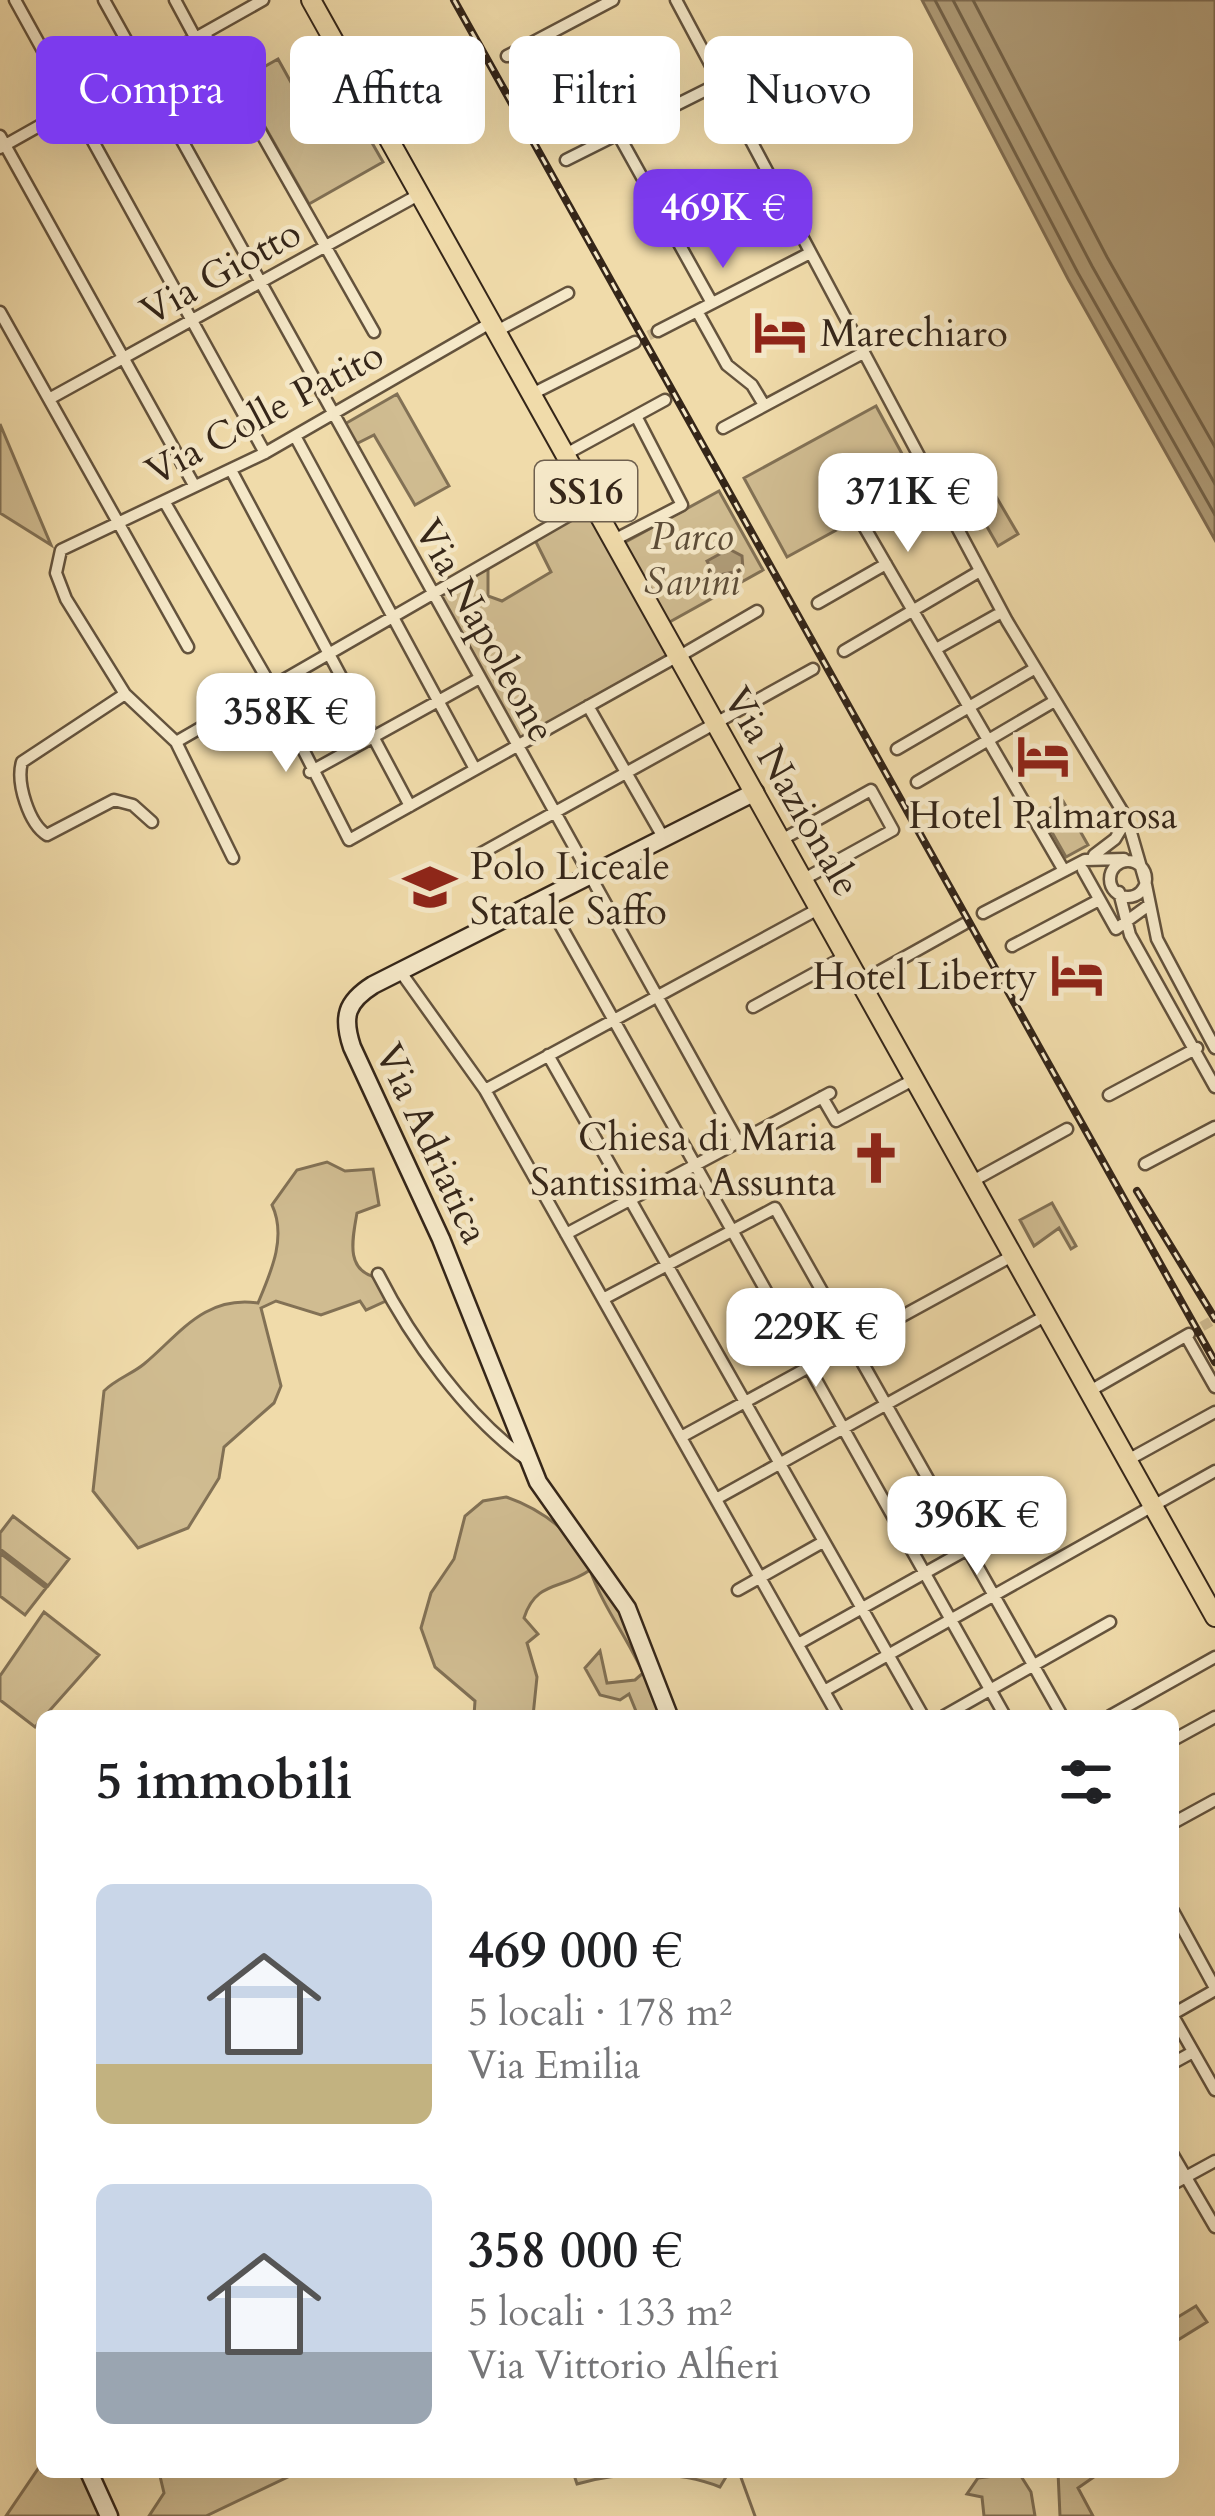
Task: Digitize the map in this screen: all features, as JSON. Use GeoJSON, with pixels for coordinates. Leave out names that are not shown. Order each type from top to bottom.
{"type":"FeatureCollection","features":[{"type":"Feature","properties":{"kind":"main road","name":"Via Nazionale"},"geometry":{"type":"LineString","coordinates":[[311,0],[806,878],[913,1080],[1215,1617]]}},
{"type":"Feature","properties":{"kind":"main road","name":"Via Adriatica"},"geometry":{"type":"LineString","coordinates":[[667,1710],[631,1615],[549,1502],[529,1461],[449,1257],[348,1036],[346,1015],[351,1002],[400,971],[755,792]]}},
{"type":"Feature","properties":{"kind":"main road"},"geometry":{"type":"LineString","coordinates":[[91,2478],[109,2516]]}},
{"type":"Feature","properties":{"kind":"street"},"geometry":{"type":"LineString","coordinates":[[15,0],[36,38]]}},
{"type":"Feature","properties":{"kind":"street","name":"Via Napoleone"},"geometry":{"type":"LineString","coordinates":[[104,0],[124,36]]}},
{"type":"Feature","properties":{"kind":"street"},"geometry":{"type":"LineString","coordinates":[[175,0],[200,36]]}},
{"type":"Feature","properties":{"kind":"street"},"geometry":{"type":"LineString","coordinates":[[203,36],[263,0]]}},
{"type":"Feature","properties":{"kind":"street"},"geometry":{"type":"LineString","coordinates":[[507,56],[613,0]]}},
{"type":"Feature","properties":{"kind":"street"},"geometry":{"type":"LineString","coordinates":[[676,0],[704,53]]}},
{"type":"Feature","properties":{"kind":"street"},"geometry":{"type":"LineString","coordinates":[[36,126],[2,143],[194,485]]}},
{"type":"Feature","properties":{"kind":"street"},"geometry":{"type":"LineString","coordinates":[[94,144],[265,453]]}},
{"type":"Feature","properties":{"kind":"street","name":"Via Napoleone"},"geometry":{"type":"LineString","coordinates":[[184,144],[430,595],[738,1142]]}},
{"type":"Feature","properties":{"kind":"street"},"geometry":{"type":"LineString","coordinates":[[265,144],[374,332]]}},
{"type":"Feature","properties":{"kind":"street"},"geometry":{"type":"LineString","coordinates":[[566,160],[598,144]]}},
{"type":"Feature","properties":{"kind":"street"},"geometry":{"type":"LineString","coordinates":[[624,144],[712,303]]}},
{"type":"Feature","properties":{"kind":"street"},"geometry":{"type":"LineString","coordinates":[[752,144],[1002,612],[1127,819],[1156,939],[1213,1044],[1109,1095]]}},
{"type":"Feature","properties":{"kind":"street","name":"Via Giotto"},"geometry":{"type":"LineString","coordinates":[[49,399],[419,194]]}},
{"type":"Feature","properties":{"kind":"street"},"geometry":{"type":"LineString","coordinates":[[658,331],[810,254]]}},
{"type":"Feature","properties":{"kind":"street","name":"Via Colle Patito"},"geometry":{"type":"LineString","coordinates":[[125,694],[60,585],[56,573],[61,550],[265,453],[494,326],[568,293]]}},
{"type":"Feature","properties":{"kind":"street"},"geometry":{"type":"LineString","coordinates":[[0,311],[188,647]]}},
{"type":"Feature","properties":{"kind":"street"},"geometry":{"type":"LineString","coordinates":[[697,311],[727,365],[752,386],[764,405]]}},
{"type":"Feature","properties":{"kind":"street"},"geometry":{"type":"LineString","coordinates":[[532,394],[635,342]]}},
{"type":"Feature","properties":{"kind":"street"},"geometry":{"type":"LineString","coordinates":[[722,428],[862,353]]}},
{"type":"Feature","properties":{"kind":"street"},"geometry":{"type":"LineString","coordinates":[[566,454],[665,400]]}},
{"type":"Feature","properties":{"kind":"street"},"geometry":{"type":"LineString","coordinates":[[614,540],[682,505],[636,416]]}},
{"type":"Feature","properties":{"kind":"street"},"geometry":{"type":"LineString","coordinates":[[296,436],[475,770]]}},
{"type":"Feature","properties":{"kind":"street"},"geometry":{"type":"LineString","coordinates":[[231,470],[410,806]]}},
{"type":"Feature","properties":{"kind":"street"},"geometry":{"type":"LineString","coordinates":[[164,501],[271,686],[310,772],[349,840],[757,611]]}},
{"type":"Feature","properties":{"kind":"street"},"geometry":{"type":"LineString","coordinates":[[176,742],[592,502]]}},
{"type":"Feature","properties":{"kind":"street"},"geometry":{"type":"LineString","coordinates":[[862,523],[1060,871]]}},
{"type":"Feature","properties":{"kind":"street"},"geometry":{"type":"LineString","coordinates":[[818,603],[886,563]]}},
{"type":"Feature","properties":{"kind":"street"},"geometry":{"type":"LineString","coordinates":[[844,651],[980,571]]}},
{"type":"Feature","properties":{"kind":"street"},"geometry":{"type":"LineString","coordinates":[[936,650],[1002,612]]}},
{"type":"Feature","properties":{"kind":"street"},"geometry":{"type":"LineString","coordinates":[[478,856],[813,669]]}},
{"type":"Feature","properties":{"kind":"street"},"geometry":{"type":"LineString","coordinates":[[898,749],[1034,669]]}},
{"type":"Feature","properties":{"kind":"street"},"geometry":{"type":"LineString","coordinates":[[310,772],[478,679]]}},
{"type":"Feature","properties":{"kind":"street"},"geometry":{"type":"LineString","coordinates":[[152,822],[133,805],[114,800],[60,833],[47,835],[37,829],[21,783],[22,762],[125,694],[176,742],[233,858]]}},
{"type":"Feature","properties":{"kind":"street"},"geometry":{"type":"LineString","coordinates":[[917,782],[1053,702]]}},
{"type":"Feature","properties":{"kind":"street"},"geometry":{"type":"LineString","coordinates":[[588,706],[663,837]]}},
{"type":"Feature","properties":{"kind":"street"},"geometry":{"type":"LineString","coordinates":[[782,839],[871,790],[893,830],[806,878]]}},
{"type":"Feature","properties":{"kind":"street"},"geometry":{"type":"LineString","coordinates":[[1127,819],[1118,860],[1120,891],[1215,1087]]}},
{"type":"Feature","properties":{"kind":"street"},"geometry":{"type":"LineString","coordinates":[[1086,863],[1117,837],[1127,819]]}},
{"type":"Feature","properties":{"kind":"street"},"geometry":{"type":"LineString","coordinates":[[983,913],[1060,871],[1086,863],[1118,860],[1136,865],[1146,883]]}},
{"type":"Feature","properties":{"kind":"street"},"geometry":{"type":"LineString","coordinates":[[1086,863],[1120,891],[1139,896],[1146,883]]}},
{"type":"Feature","properties":{"kind":"street"},"geometry":{"type":"LineString","coordinates":[[1086,863],[1114,928],[1133,925],[1156,939]]}},
{"type":"Feature","properties":{"kind":"street"},"geometry":{"type":"LineString","coordinates":[[544,896],[1002,1710]]}},
{"type":"Feature","properties":{"kind":"street"},"geometry":{"type":"LineString","coordinates":[[1012,946],[1099,900]]}},
{"type":"Feature","properties":{"kind":"street"},"geometry":{"type":"LineString","coordinates":[[1133,925],[1149,905]]}},
{"type":"Feature","properties":{"kind":"street"},"geometry":{"type":"LineString","coordinates":[[485,1090],[822,907]]}},
{"type":"Feature","properties":{"kind":"street"},"geometry":{"type":"LineString","coordinates":[[862,981],[964,924]]}},
{"type":"Feature","properties":{"kind":"street"},"geometry":{"type":"LineString","coordinates":[[753,1007],[849,955]]}},
{"type":"Feature","properties":{"kind":"street"},"geometry":{"type":"LineString","coordinates":[[400,971],[485,1090],[835,1710]]}},
{"type":"Feature","properties":{"kind":"street"},"geometry":{"type":"LineString","coordinates":[[548,1055],[919,1710]]}},
{"type":"Feature","properties":{"kind":"street"},"geometry":{"type":"LineString","coordinates":[[566,1234],[826,1095],[836,1121],[913,1080]]}},
{"type":"Feature","properties":{"kind":"street"},"geometry":{"type":"LineString","coordinates":[[1145,1164],[1215,1126]]}},
{"type":"Feature","properties":{"kind":"street"},"geometry":{"type":"LineString","coordinates":[[971,1182],[1067,1130]]}},
{"type":"Feature","properties":{"kind":"street"},"geometry":{"type":"LineString","coordinates":[[603,1299],[775,1208],[1059,1710]]}},
{"type":"Feature","properties":{"kind":"street"},"geometry":{"type":"LineString","coordinates":[[681,1437],[1012,1256]]}},
{"type":"Feature","properties":{"kind":"street"},"geometry":{"type":"LineString","coordinates":[[378,1274],[463,1397],[529,1461]]}},
{"type":"Feature","properties":{"kind":"street"},"geometry":{"type":"LineString","coordinates":[[716,1498],[1045,1316]]}},
{"type":"Feature","properties":{"kind":"street"},"geometry":{"type":"LineString","coordinates":[[1088,1392],[1188,1335],[1215,1387]]}},
{"type":"Feature","properties":{"kind":"street"},"geometry":{"type":"LineString","coordinates":[[1126,1461],[1215,1412]]}},
{"type":"Feature","properties":{"kind":"street"},"geometry":{"type":"LineString","coordinates":[[824,1691],[1215,1471]]}},
{"type":"Feature","properties":{"kind":"street"},"geometry":{"type":"LineString","coordinates":[[798,1644],[1023,1518]]}},
{"type":"Feature","properties":{"kind":"street"},"geometry":{"type":"LineString","coordinates":[[738,1590],[823,1542]]}},
{"type":"Feature","properties":{"kind":"street"},"geometry":{"type":"LineString","coordinates":[[955,1710],[1110,1622]]}},
{"type":"Feature","properties":{"kind":"street"},"geometry":{"type":"LineString","coordinates":[[1121,1710],[1215,1657]]}},
{"type":"Feature","properties":{"kind":"street"},"geometry":{"type":"LineString","coordinates":[[1179,1737],[1215,1717]]}},
{"type":"Feature","properties":{"kind":"street"},"geometry":{"type":"LineString","coordinates":[[1179,1820],[1215,1800]]}},
{"type":"Feature","properties":{"kind":"street"},"geometry":{"type":"LineString","coordinates":[[1179,1922],[1214,1985],[1179,2011]]}},
{"type":"Feature","properties":{"kind":"street"},"geometry":{"type":"LineString","coordinates":[[1179,2026],[1215,2090]]}},
{"type":"Feature","properties":{"kind":"street"},"geometry":{"type":"LineString","coordinates":[[1179,2060],[1193,2052]]}},
{"type":"Feature","properties":{"kind":"street"},"geometry":{"type":"LineString","coordinates":[[1179,2181],[1215,2161]]}},
{"type":"Feature","properties":{"kind":"street"},"geometry":{"type":"LineString","coordinates":[[1179,2165],[1215,2227]]}},
{"type":"Feature","properties":{"kind":"green space"},"geometry":{"type":"Polygon","coordinates":[[[278,59],[290,81],[290,144],[373,144],[383,162],[309,204],[266,128],[266,66],[278,59]]]}},
{"type":"Feature","properties":{"kind":"green space"},"geometry":{"type":"Polygon","coordinates":[[[397,394],[449,486],[415,505],[374,435],[354,445],[343,425],[397,394]]]}},
{"type":"Feature","properties":{"kind":"green space"},"geometry":{"type":"Polygon","coordinates":[[[876,406],[919,485],[787,557],[744,478],[876,406]]]}},
{"type":"Feature","properties":{"kind":"green space"},"geometry":{"type":"Polygon","coordinates":[[[0,424],[51,545],[0,513],[0,424]]]}},
{"type":"Feature","properties":{"kind":"green space","name":"Parco Savini"},"geometry":{"type":"Polygon","coordinates":[[[719,491],[763,570],[666,624],[622,544],[719,491]]]}},
{"type":"Feature","properties":{"kind":"green space"},"geometry":{"type":"Polygon","coordinates":[[[994,493],[1018,534],[998,546],[974,504],[994,493]]]}},
{"type":"Feature","properties":{"kind":"green space"},"geometry":{"type":"Polygon","coordinates":[[[587,509],[667,655],[518,744],[435,596],[488,565],[488,596],[502,601],[551,572],[535,540],[587,509]]]}},
{"type":"Feature","properties":{"kind":"green space"},"geometry":{"type":"Polygon","coordinates":[[[1063,801],[1088,845],[1066,857],[1041,813],[1063,801]]]}},
{"type":"Feature","properties":{"kind":"green space"},"geometry":{"type":"Polygon","coordinates":[[[327,1162],[345,1171],[373,1169],[379,1205],[357,1213],[353,1254],[361,1269],[379,1278],[388,1300],[366,1310],[360,1301],[321,1315],[276,1301],[261,1308],[281,1386],[274,1403],[224,1447],[219,1478],[188,1528],[138,1548],[93,1491],[104,1391],[207,1311],[239,1302],[258,1303],[278,1242],[272,1205],[297,1170],[327,1162]]]}},
{"type":"Feature","properties":{"kind":"green space"},"geometry":{"type":"Polygon","coordinates":[[[1052,1203],[1076,1246],[1071,1249],[1059,1228],[1034,1246],[1020,1220],[1052,1203]]]}},
{"type":"Feature","properties":{"kind":"green space"},"geometry":{"type":"Polygon","coordinates":[[[506,1497],[539,1512],[589,1558],[626,1619],[665,1710],[636,1710],[629,1694],[620,1700],[600,1695],[585,1668],[600,1651],[607,1683],[635,1680],[643,1673],[590,1570],[543,1591],[524,1618],[538,1634],[527,1643],[537,1677],[534,1710],[474,1710],[475,1701],[435,1667],[421,1628],[431,1593],[454,1559],[465,1516],[483,1501],[506,1497]]]}},
{"type":"Feature","properties":{"kind":"green space"},"geometry":{"type":"Polygon","coordinates":[[[13,1516],[69,1559],[48,1586],[0,1549],[0,1533],[13,1516]]]}},
{"type":"Feature","properties":{"kind":"green space"},"geometry":{"type":"Polygon","coordinates":[[[0,1553],[46,1588],[25,1615],[0,1596],[0,1553]]]}},
{"type":"Feature","properties":{"kind":"green space"},"geometry":{"type":"Polygon","coordinates":[[[44,1612],[99,1655],[50,1710],[36,1710],[35,1727],[0,1700],[0,1676],[44,1612]]]}},
{"type":"Feature","properties":{"kind":"green space"},"geometry":{"type":"Polygon","coordinates":[[[1196,2306],[1207,2322],[1179,2339],[1179,2316],[1196,2306]]]}},
{"type":"Feature","properties":{"kind":"green space"},"geometry":{"type":"Polygon","coordinates":[[[36,2472],[36,2478],[84,2478],[102,2516],[6,2516],[36,2472]]]}},
{"type":"Feature","properties":{"kind":"green space"},"geometry":{"type":"Polygon","coordinates":[[[160,2478],[286,2478],[206,2516],[149,2516],[164,2493],[160,2478]]]}},
{"type":"Feature","properties":{"kind":"green space"},"geometry":{"type":"Polygon","coordinates":[[[575,2478],[607,2478],[577,2484],[575,2478]]]}},
{"type":"Feature","properties":{"kind":"green space"},"geometry":{"type":"Polygon","coordinates":[[[686,2478],[725,2478],[720,2487],[686,2478]]]}},
{"type":"Feature","properties":{"kind":"green space"},"geometry":{"type":"Polygon","coordinates":[[[978,2478],[1022,2478],[1031,2492],[1035,2516],[984,2516],[982,2497],[967,2494],[978,2478]]]}},
{"type":"Feature","properties":{"kind":"green space"},"geometry":{"type":"Polygon","coordinates":[[[1058,2478],[1092,2478],[1078,2488],[1093,2516],[1060,2516],[1058,2478]]]}},
{"type":"Feature","properties":{"kind":"water"},"geometry":{"type":"Polygon","coordinates":[[[922,0],[1215,0],[1215,540],[1068,279],[922,0]]]}},
{"type":"Feature","properties":{"kind":"water"},"geometry":{"type":"Polygon","coordinates":[[[729,549],[742,556],[743,570],[715,576],[707,561],[729,549]]]}},
{"type":"Feature","properties":{"kind":"waterway"},"geometry":{"type":"LineString","coordinates":[[741,2478],[755,2516]]}},
{"type":"Feature","properties":{"kind":"tunnel"},"geometry":{"type":"LineString","coordinates":[[635,342],[658,331]]}},
{"type":"Feature","properties":{"kind":"tunnel"},"geometry":{"type":"LineString","coordinates":[[1189,1334],[1215,1319]]}},
{"type":"Feature","properties":{"kind":"railway"},"geometry":{"type":"LineString","coordinates":[[454,0],[1215,1362]]}},
{"type":"Feature","properties":{"kind":"railway"},"geometry":{"type":"LineString","coordinates":[[1137,1191],[1215,1319]]}},
{"type":"Feature","properties":{"kind":"place","name":"Marechiaro"},"geometry":{"type":"Point","coordinates":[780,332]}},
{"type":"Feature","properties":{"kind":"place","name":"Hotel Palmarosa"},"geometry":{"type":"Point","coordinates":[1043,756]}},
{"type":"Feature","properties":{"kind":"place","name":"Polo Liceale Statale Saffo"},"geometry":{"type":"Point","coordinates":[430,887]}},
{"type":"Feature","properties":{"kind":"place","name":"Hotel Liberty"},"geometry":{"type":"Point","coordinates":[1077,975]}},
{"type":"Feature","properties":{"kind":"place","name":"Chiesa di Maria Santissima Assunta"},"geometry":{"type":"Point","coordinates":[876,1158]}}]}
